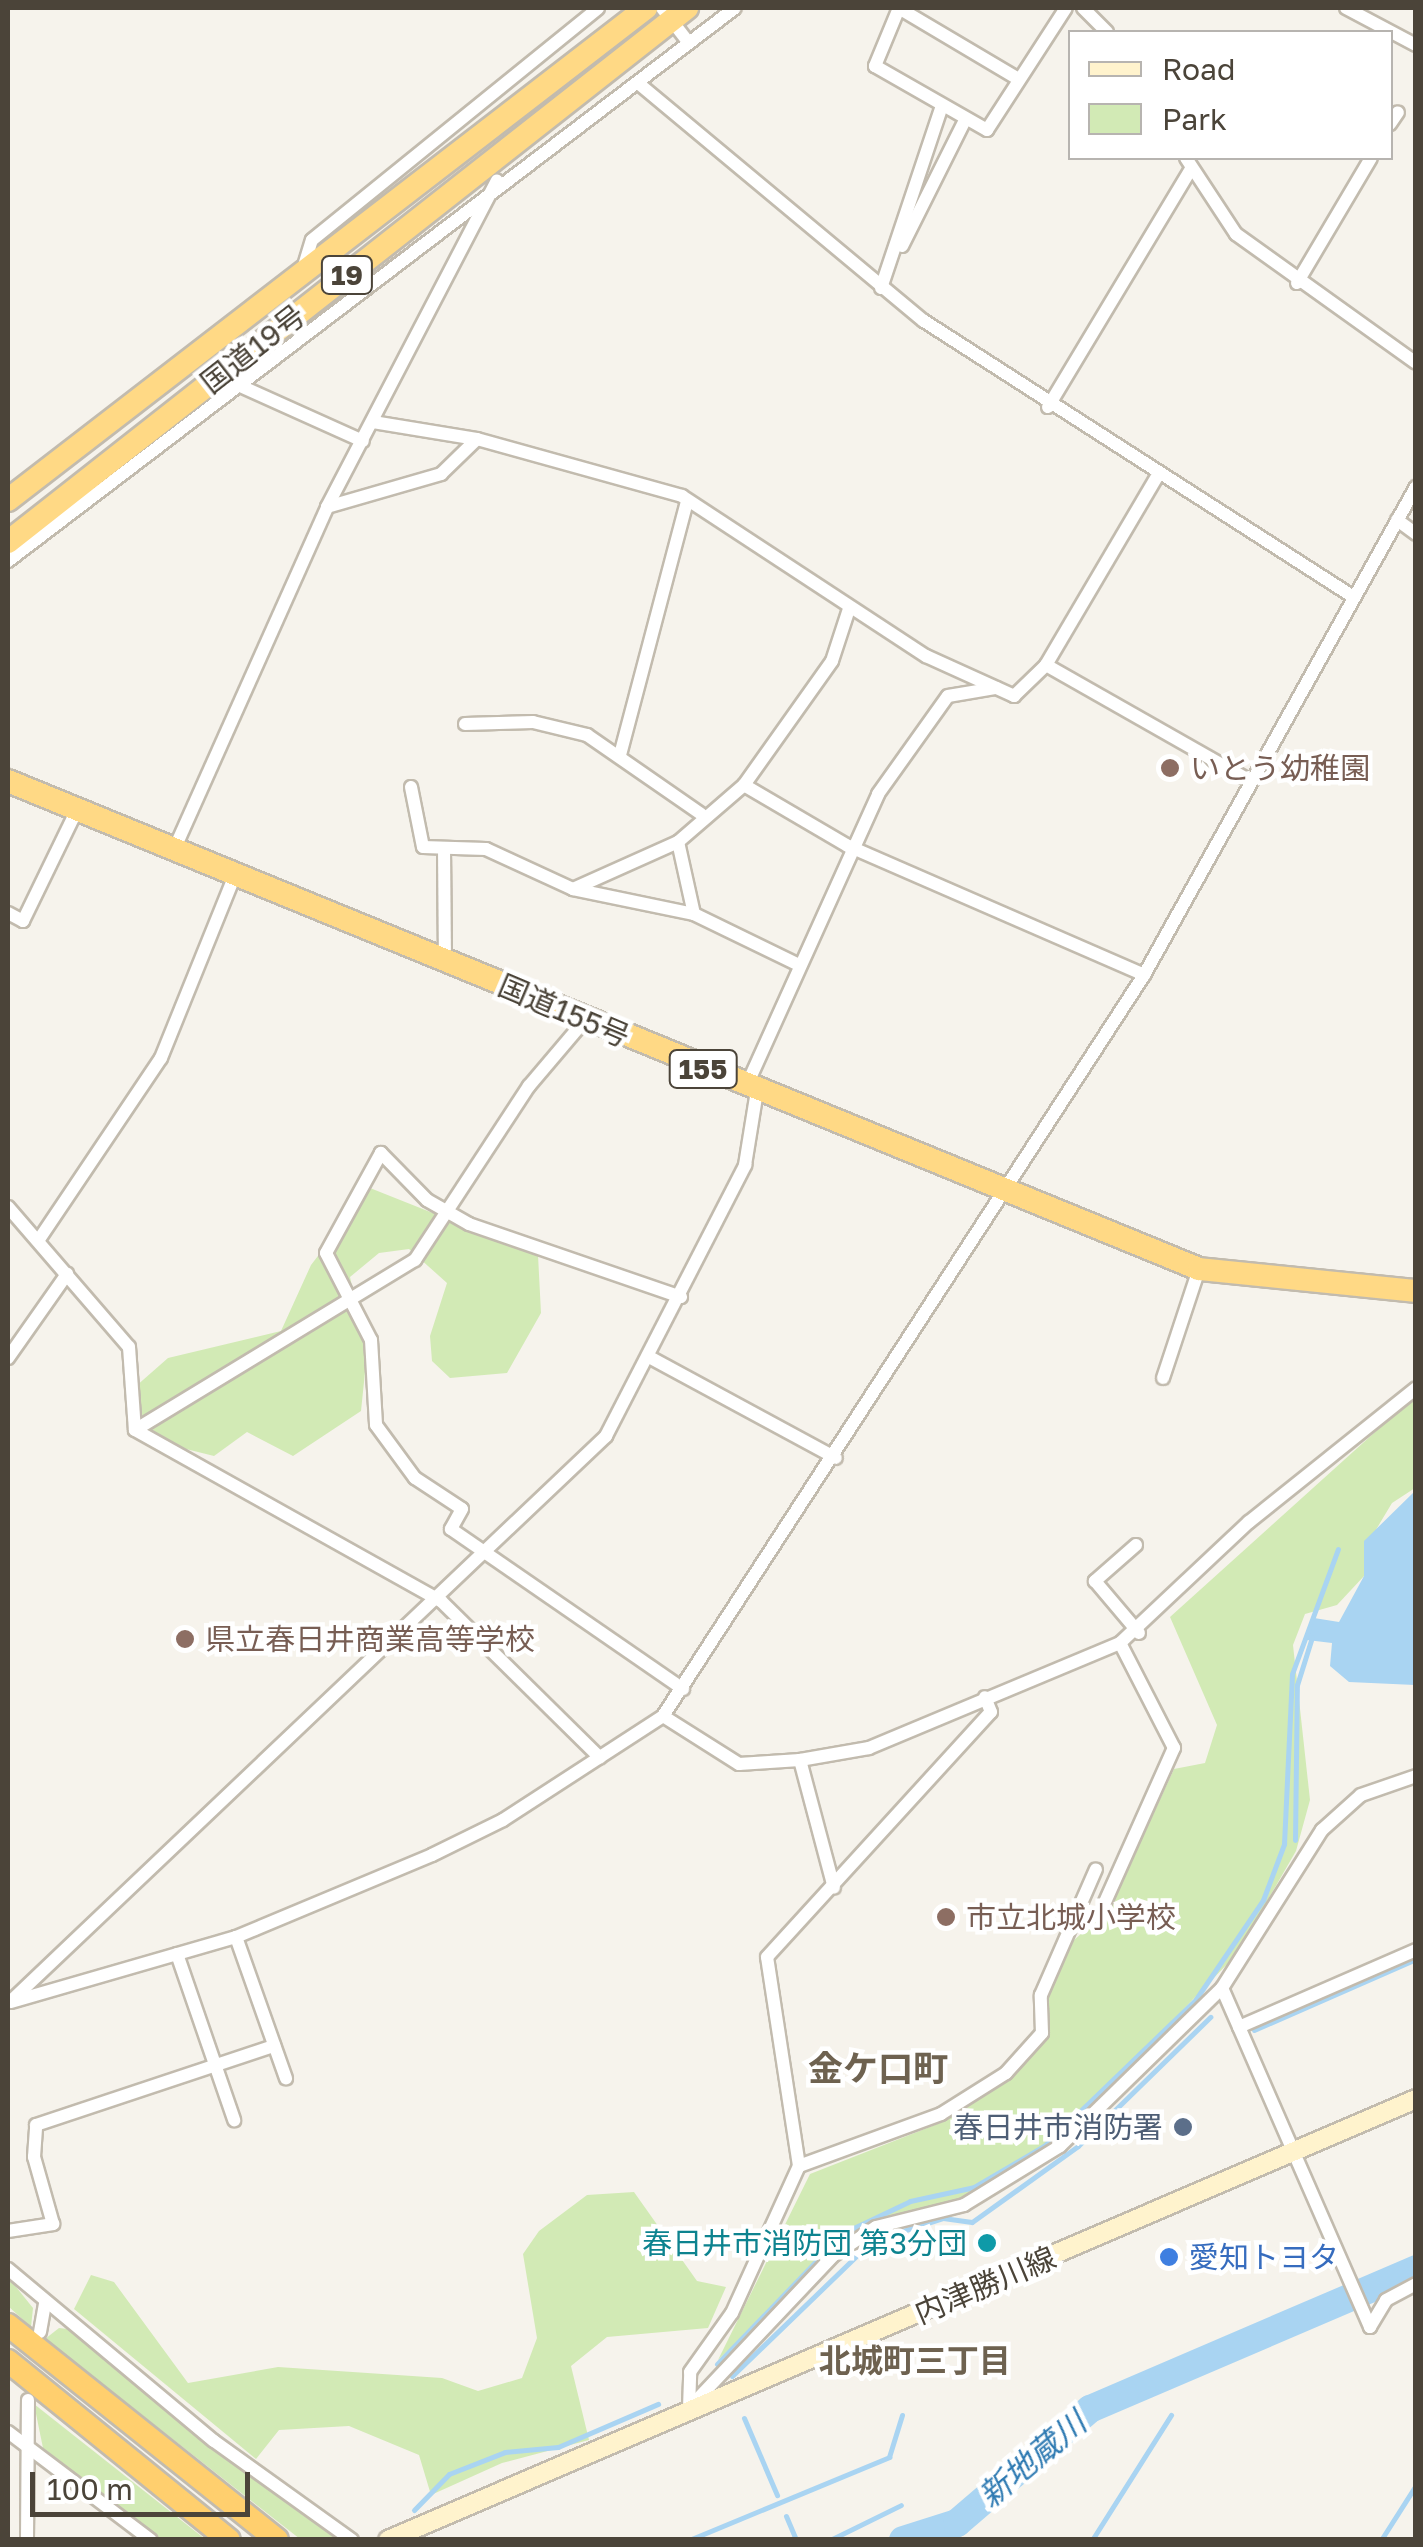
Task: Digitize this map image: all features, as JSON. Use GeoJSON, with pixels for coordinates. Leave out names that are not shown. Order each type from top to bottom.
{"type":"FeatureCollection","features":[{"type":"Feature","properties":{"kind":"highway","name":"国道19号"},"geometry":{"type":"LineString","coordinates":[[8,500],[646,8]]}},
{"type":"Feature","properties":{"kind":"highway","name":"国道19号"},"geometry":{"type":"LineString","coordinates":[[8,542],[673,12]]}},
{"type":"Feature","properties":{"kind":"highway","name":"国道155号"},"geometry":{"type":"LineString","coordinates":[[8,780],[172,852],[1199,1269],[1416,1291]]}},
{"type":"Feature","properties":{"kind":"highway"},"geometry":{"type":"LineString","coordinates":[[8,2325],[270,2534]]}},
{"type":"Feature","properties":{"kind":"highway"},"geometry":{"type":"LineString","coordinates":[[8,2362],[230,2540]]}},
{"type":"Feature","properties":{"kind":"main road","name":"内津勝川線"},"geometry":{"type":"LineString","coordinates":[[388,2540],[1416,2099]]}},
{"type":"Feature","properties":{"kind":"street"},"geometry":{"type":"LineString","coordinates":[[302,271],[312,240],[598,8]]}},
{"type":"Feature","properties":{"kind":"street"},"geometry":{"type":"LineString","coordinates":[[8,561],[497,181],[638,83],[734,8]]}},
{"type":"Feature","properties":{"kind":"street"},"geometry":{"type":"LineString","coordinates":[[1015,77],[899,8],[875,66],[941,109],[988,130],[1015,77],[1066,8]]}},
{"type":"Feature","properties":{"kind":"street"},"geometry":{"type":"LineString","coordinates":[[1083,8],[1105,30]]}},
{"type":"Feature","properties":{"kind":"street"},"geometry":{"type":"LineString","coordinates":[[1346,8],[1387,30]]}},
{"type":"Feature","properties":{"kind":"street"},"geometry":{"type":"LineString","coordinates":[[673,12],[690,43]]}},
{"type":"Feature","properties":{"kind":"street"},"geometry":{"type":"LineString","coordinates":[[1393,34],[1416,46]]}},
{"type":"Feature","properties":{"kind":"street"},"geometry":{"type":"LineString","coordinates":[[638,83],[881,288],[1048,406],[1352,596]]}},
{"type":"Feature","properties":{"kind":"street"},"geometry":{"type":"LineString","coordinates":[[881,288],[941,109]]}},
{"type":"Feature","properties":{"kind":"street"},"geometry":{"type":"LineString","coordinates":[[881,288],[965,120]]}},
{"type":"Feature","properties":{"kind":"street"},"geometry":{"type":"LineString","coordinates":[[1297,283],[1370,160]]}},
{"type":"Feature","properties":{"kind":"street"},"geometry":{"type":"LineString","coordinates":[[1048,406],[1189,163],[1236,234],[1297,283],[1416,363]]}},
{"type":"Feature","properties":{"kind":"street"},"geometry":{"type":"LineString","coordinates":[[172,852],[327,508],[497,181]]}},
{"type":"Feature","properties":{"kind":"street"},"geometry":{"type":"LineString","coordinates":[[236,384],[363,441]]}},
{"type":"Feature","properties":{"kind":"street"},"geometry":{"type":"LineString","coordinates":[[373,422],[477,439],[687,501],[849,609],[1014,696],[1046,665],[1158,475]]}},
{"type":"Feature","properties":{"kind":"street"},"geometry":{"type":"LineString","coordinates":[[327,508],[441,474],[477,439]]}},
{"type":"Feature","properties":{"kind":"street"},"geometry":{"type":"LineString","coordinates":[[9,2004],[236,1937],[503,1820],[663,1716],[836,1458],[1144,975],[1416,487]]}},
{"type":"Feature","properties":{"kind":"street"},"geometry":{"type":"LineString","coordinates":[[620,755],[687,501]]}},
{"type":"Feature","properties":{"kind":"street"},"geometry":{"type":"LineString","coordinates":[[1396,520],[1416,534]]}},
{"type":"Feature","properties":{"kind":"street"},"geometry":{"type":"LineString","coordinates":[[572,888],[678,842],[701,814],[744,785],[832,661],[849,609]]}},
{"type":"Feature","properties":{"kind":"street"},"geometry":{"type":"LineString","coordinates":[[1046,665],[1250,782]]}},
{"type":"Feature","properties":{"kind":"street"},"geometry":{"type":"LineString","coordinates":[[9,2004],[441,1601],[596,1448],[651,1358],[745,1165],[752,1089],[848,846],[948,696],[996,688]]}},
{"type":"Feature","properties":{"kind":"street"},"geometry":{"type":"LineString","coordinates":[[465,724],[544,724],[620,755],[701,814]]}},
{"type":"Feature","properties":{"kind":"street"},"geometry":{"type":"LineString","coordinates":[[744,785],[848,846],[1144,975]]}},
{"type":"Feature","properties":{"kind":"street"},"geometry":{"type":"LineString","coordinates":[[411,787],[423,847],[486,850],[572,888],[694,914],[799,964]]}},
{"type":"Feature","properties":{"kind":"street"},"geometry":{"type":"LineString","coordinates":[[8,913],[24,921],[76,812]]}},
{"type":"Feature","properties":{"kind":"street"},"geometry":{"type":"LineString","coordinates":[[678,842],[694,914]]}},
{"type":"Feature","properties":{"kind":"street"},"geometry":{"type":"LineString","coordinates":[[444,848],[445,962]]}},
{"type":"Feature","properties":{"kind":"street"},"geometry":{"type":"LineString","coordinates":[[38,1241],[161,1058],[234,877]]}},
{"type":"Feature","properties":{"kind":"street"},"geometry":{"type":"LineString","coordinates":[[134,1430],[416,1260],[445,1212],[585,1020]]}},
{"type":"Feature","properties":{"kind":"street"},"geometry":{"type":"LineString","coordinates":[[681,1296],[445,1212],[381,1153],[326,1253],[355,1296],[371,1340],[376,1424],[415,1478],[462,1509],[451,1529],[494,1550],[683,1689]]}},
{"type":"Feature","properties":{"kind":"street"},"geometry":{"type":"LineString","coordinates":[[8,1207],[130,1347],[134,1430]]}},
{"type":"Feature","properties":{"kind":"street"},"geometry":{"type":"LineString","coordinates":[[1163,1378],[1199,1269]]}},
{"type":"Feature","properties":{"kind":"street"},"geometry":{"type":"LineString","coordinates":[[8,1358],[67,1274]]}},
{"type":"Feature","properties":{"kind":"street"},"geometry":{"type":"LineString","coordinates":[[651,1358],[836,1458]]}},
{"type":"Feature","properties":{"kind":"street"},"geometry":{"type":"LineString","coordinates":[[663,1716],[738,1764],[800,1760],[869,1748],[1120,1643],[1138,1633],[1250,1522],[1416,1388]]}},
{"type":"Feature","properties":{"kind":"street"},"geometry":{"type":"LineString","coordinates":[[134,1430],[441,1601],[600,1758]]}},
{"type":"Feature","properties":{"kind":"street"},"geometry":{"type":"LineString","coordinates":[[1136,1545],[1095,1581],[1138,1633]]}},
{"type":"Feature","properties":{"kind":"street"},"geometry":{"type":"LineString","coordinates":[[1105,1902],[1174,1748],[1120,1643]]}},
{"type":"Feature","properties":{"kind":"street"},"geometry":{"type":"LineString","coordinates":[[689,2408],[690,2372],[732,2313],[799,2166],[766,1966],[992,1712],[985,1697]]}},
{"type":"Feature","properties":{"kind":"street"},"geometry":{"type":"LineString","coordinates":[[800,1760],[834,1888]]}},
{"type":"Feature","properties":{"kind":"street"},"geometry":{"type":"LineString","coordinates":[[689,2408],[834,2256],[876,2227],[964,2204],[1060,2146],[1222,1988],[1322,1830],[1361,1795],[1416,1776]]}},
{"type":"Feature","properties":{"kind":"street"},"geometry":{"type":"LineString","coordinates":[[799,2166],[941,2114],[1006,2073],[1042,2033],[1041,1995],[1096,1869]]}},
{"type":"Feature","properties":{"kind":"street"},"geometry":{"type":"LineString","coordinates":[[236,1937],[286,2078]]}},
{"type":"Feature","properties":{"kind":"street"},"geometry":{"type":"LineString","coordinates":[[1240,2027],[1416,1950]]}},
{"type":"Feature","properties":{"kind":"street"},"geometry":{"type":"LineString","coordinates":[[177,1954],[234,2120]]}},
{"type":"Feature","properties":{"kind":"street"},"geometry":{"type":"LineString","coordinates":[[1222,1988],[1370,2327],[1386,2300],[1416,2284]]}},
{"type":"Feature","properties":{"kind":"street"},"geometry":{"type":"LineString","coordinates":[[8,2231],[53,2224],[34,2157],[36,2125],[274,2046]]}},
{"type":"Feature","properties":{"kind":"street"},"geometry":{"type":"LineString","coordinates":[[8,2269],[45,2303],[352,2540]]}},
{"type":"Feature","properties":{"kind":"street"},"geometry":{"type":"LineString","coordinates":[[40,2332],[45,2303]]}},
{"type":"Feature","properties":{"kind":"street"},"geometry":{"type":"LineString","coordinates":[[27,2540],[22,2440],[28,2400]]}},
{"type":"Feature","properties":{"kind":"street"},"geometry":{"type":"LineString","coordinates":[[8,2432],[151,2540]]}},
{"type":"Feature","properties":{"kind":"green space"},"geometry":{"type":"Polygon","coordinates":[[[370,1188],[538,1255],[541,1313],[507,1373],[450,1378],[432,1361],[430,1336],[447,1283],[409,1249],[379,1253],[350,1277],[367,1353],[361,1411],[293,1456],[247,1432],[214,1456],[146,1439],[135,1387],[168,1358],[281,1331],[311,1265],[370,1188]]]}},
{"type":"Feature","properties":{"kind":"green space"},"geometry":{"type":"Polygon","coordinates":[[[1415,1396],[1415,1488],[1392,1503],[1368,1543],[1365,1575],[1337,1605],[1305,1614],[1293,1645],[1310,1800],[1296,1851],[1236,1955],[1049,2148],[964,2198],[859,2228],[718,2360],[810,2174],[945,2121],[1010,2079],[1049,2035],[1047,1999],[1064,1949],[1110,1908],[1174,1769],[1205,1763],[1217,1725],[1170,1617],[1415,1396]]]}},
{"type":"Feature","properties":{"kind":"green space"},"geometry":{"type":"Polygon","coordinates":[[[634,2192],[697,2281],[726,2287],[708,2328],[607,2337],[571,2366],[589,2440],[502,2463],[431,2495],[419,2455],[349,2426],[279,2430],[256,2459],[74,2309],[91,2275],[114,2282],[188,2383],[278,2367],[442,2378],[478,2391],[522,2378],[537,2338],[523,2254],[539,2231],[587,2195],[634,2192]]]}},
{"type":"Feature","properties":{"kind":"green space"},"geometry":{"type":"Polygon","coordinates":[[[8,2277],[33,2308],[31,2327],[8,2306],[8,2277]]]}},
{"type":"Feature","properties":{"kind":"green space"},"geometry":{"type":"Polygon","coordinates":[[[59,2328],[68,2329],[336,2539],[300,2539],[45,2339],[59,2328]]]}},
{"type":"Feature","properties":{"kind":"green space"},"geometry":{"type":"Polygon","coordinates":[[[34,2404],[205,2539],[159,2539],[43,2448],[34,2404]]]}},
{"type":"Feature","properties":{"kind":"water"},"geometry":{"type":"Polygon","coordinates":[[[1415,1491],[1415,1685],[1349,1682],[1330,1666],[1332,1643],[1307,1640],[1314,1618],[1339,1622],[1364,1576],[1364,1541],[1415,1491]]]}},
{"type":"Feature","properties":{"kind":"waterway"},"geometry":{"type":"LineString","coordinates":[[717,2364],[843,2233],[910,2201],[974,2187],[1044,2146],[1196,1999],[1263,1900],[1284,1844],[1292,1674],[1338,1549]]}},
{"type":"Feature","properties":{"kind":"waterway"},"geometry":{"type":"LineString","coordinates":[[1295,1840],[1297,1685],[1312,1637]]}},
{"type":"Feature","properties":{"kind":"waterway"},"geometry":{"type":"LineString","coordinates":[[1254,2030],[1416,1959]]}},
{"type":"Feature","properties":{"kind":"waterway"},"geometry":{"type":"LineString","coordinates":[[732,2376],[872,2241],[943,2218],[972,2222],[1078,2146],[1210,2017]]}},
{"type":"Feature","properties":{"kind":"waterway","name":"新地蔵川"},"geometry":{"type":"LineString","coordinates":[[903,2540],[957,2523],[1090,2409],[1416,2269]]}},
{"type":"Feature","properties":{"kind":"waterway"},"geometry":{"type":"LineString","coordinates":[[414,2510],[449,2474],[505,2452],[558,2447],[658,2404]]}},
{"type":"Feature","properties":{"kind":"waterway"},"geometry":{"type":"LineString","coordinates":[[689,2540],[889,2457],[902,2415]]}},
{"type":"Feature","properties":{"kind":"waterway"},"geometry":{"type":"LineString","coordinates":[[1092,2540],[1171,2415]]}},
{"type":"Feature","properties":{"kind":"waterway"},"geometry":{"type":"LineString","coordinates":[[744,2418],[777,2495]]}},
{"type":"Feature","properties":{"kind":"waterway"},"geometry":{"type":"LineString","coordinates":[[1381,2540],[1416,2485]]}},
{"type":"Feature","properties":{"kind":"waterway"},"geometry":{"type":"LineString","coordinates":[[830,2540],[901,2505]]}},
{"type":"Feature","properties":{"kind":"waterway"},"geometry":{"type":"LineString","coordinates":[[786,2516],[796,2540]]}},
{"type":"Feature","properties":{"kind":"place","name":"いとう幼稚園"},"geometry":{"type":"Point","coordinates":[1170,768]}},
{"type":"Feature","properties":{"kind":"place","name":"県立春日井商業高等学校"},"geometry":{"type":"Point","coordinates":[185,1639]}},
{"type":"Feature","properties":{"kind":"place","name":"市立北城小学校"},"geometry":{"type":"Point","coordinates":[946,1917]}},
{"type":"Feature","properties":{"kind":"place","name":"春日井市消防署"},"geometry":{"type":"Point","coordinates":[1183,2127]}},
{"type":"Feature","properties":{"kind":"place","name":"春日井市消防団 第3分団"},"geometry":{"type":"Point","coordinates":[987,2243]}},
{"type":"Feature","properties":{"kind":"place","name":"愛知トヨタ"},"geometry":{"type":"Point","coordinates":[1169,2257]}},
{"type":"Feature","properties":{"kind":"district","name":"金ケ口町"},"geometry":{"type":"Point","coordinates":[878,2068]}},
{"type":"Feature","properties":{"kind":"district","name":"北城町三丁目"},"geometry":{"type":"Point","coordinates":[915,2360]}}]}
